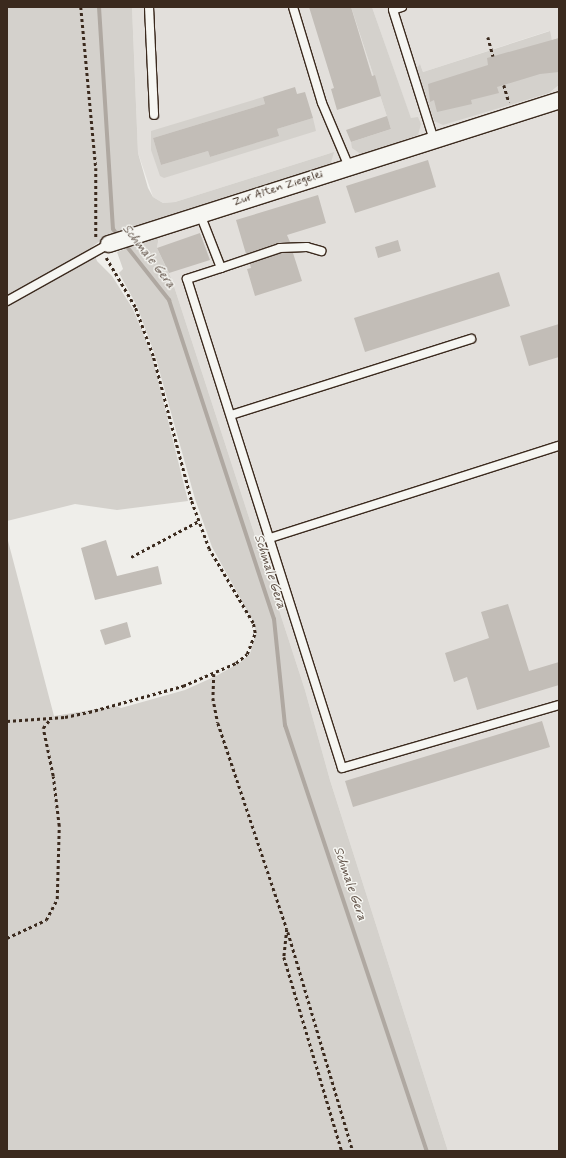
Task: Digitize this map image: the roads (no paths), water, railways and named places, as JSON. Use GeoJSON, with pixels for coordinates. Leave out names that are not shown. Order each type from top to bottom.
{"type":"FeatureCollection","features":[{"type":"Feature","properties":{"kind":"street","name":"Zur Alten Ziegelei"},"geometry":{"type":"LineString","coordinates":[[105,246],[200,214],[559,100]]}},
{"type":"Feature","properties":{"kind":"lane"},"geometry":{"type":"LineString","coordinates":[[149,7],[154,115]]}},
{"type":"Feature","properties":{"kind":"lane"},"geometry":{"type":"LineString","coordinates":[[293,7],[322,103],[349,167]]}},
{"type":"Feature","properties":{"kind":"lane"},"geometry":{"type":"LineString","coordinates":[[402,7],[393,10],[434,140]]}},
{"type":"Feature","properties":{"kind":"lane"},"geometry":{"type":"LineString","coordinates":[[200,214],[221,268]]}},
{"type":"Feature","properties":{"kind":"lane","name":"Zur Alten Ziegelei"},"geometry":{"type":"LineString","coordinates":[[7,301],[105,246]]}},
{"type":"Feature","properties":{"kind":"lane"},"geometry":{"type":"LineString","coordinates":[[321,251],[307,248],[280,248],[187,279],[342,768],[559,705]]}},
{"type":"Feature","properties":{"kind":"lane"},"geometry":{"type":"LineString","coordinates":[[231,415],[471,339]]}},
{"type":"Feature","properties":{"kind":"lane"},"geometry":{"type":"LineString","coordinates":[[270,538],[559,446]]}},
{"type":"Feature","properties":{"kind":"waterway","name":"Schmale Gera"},"geometry":{"type":"LineString","coordinates":[[99,7],[113,229],[118,236]]}},
{"type":"Feature","properties":{"kind":"waterway","name":"Schmale Gera"},"geometry":{"type":"LineString","coordinates":[[124,243],[169,300],[274,619],[285,725],[427,1151]]}}]}
